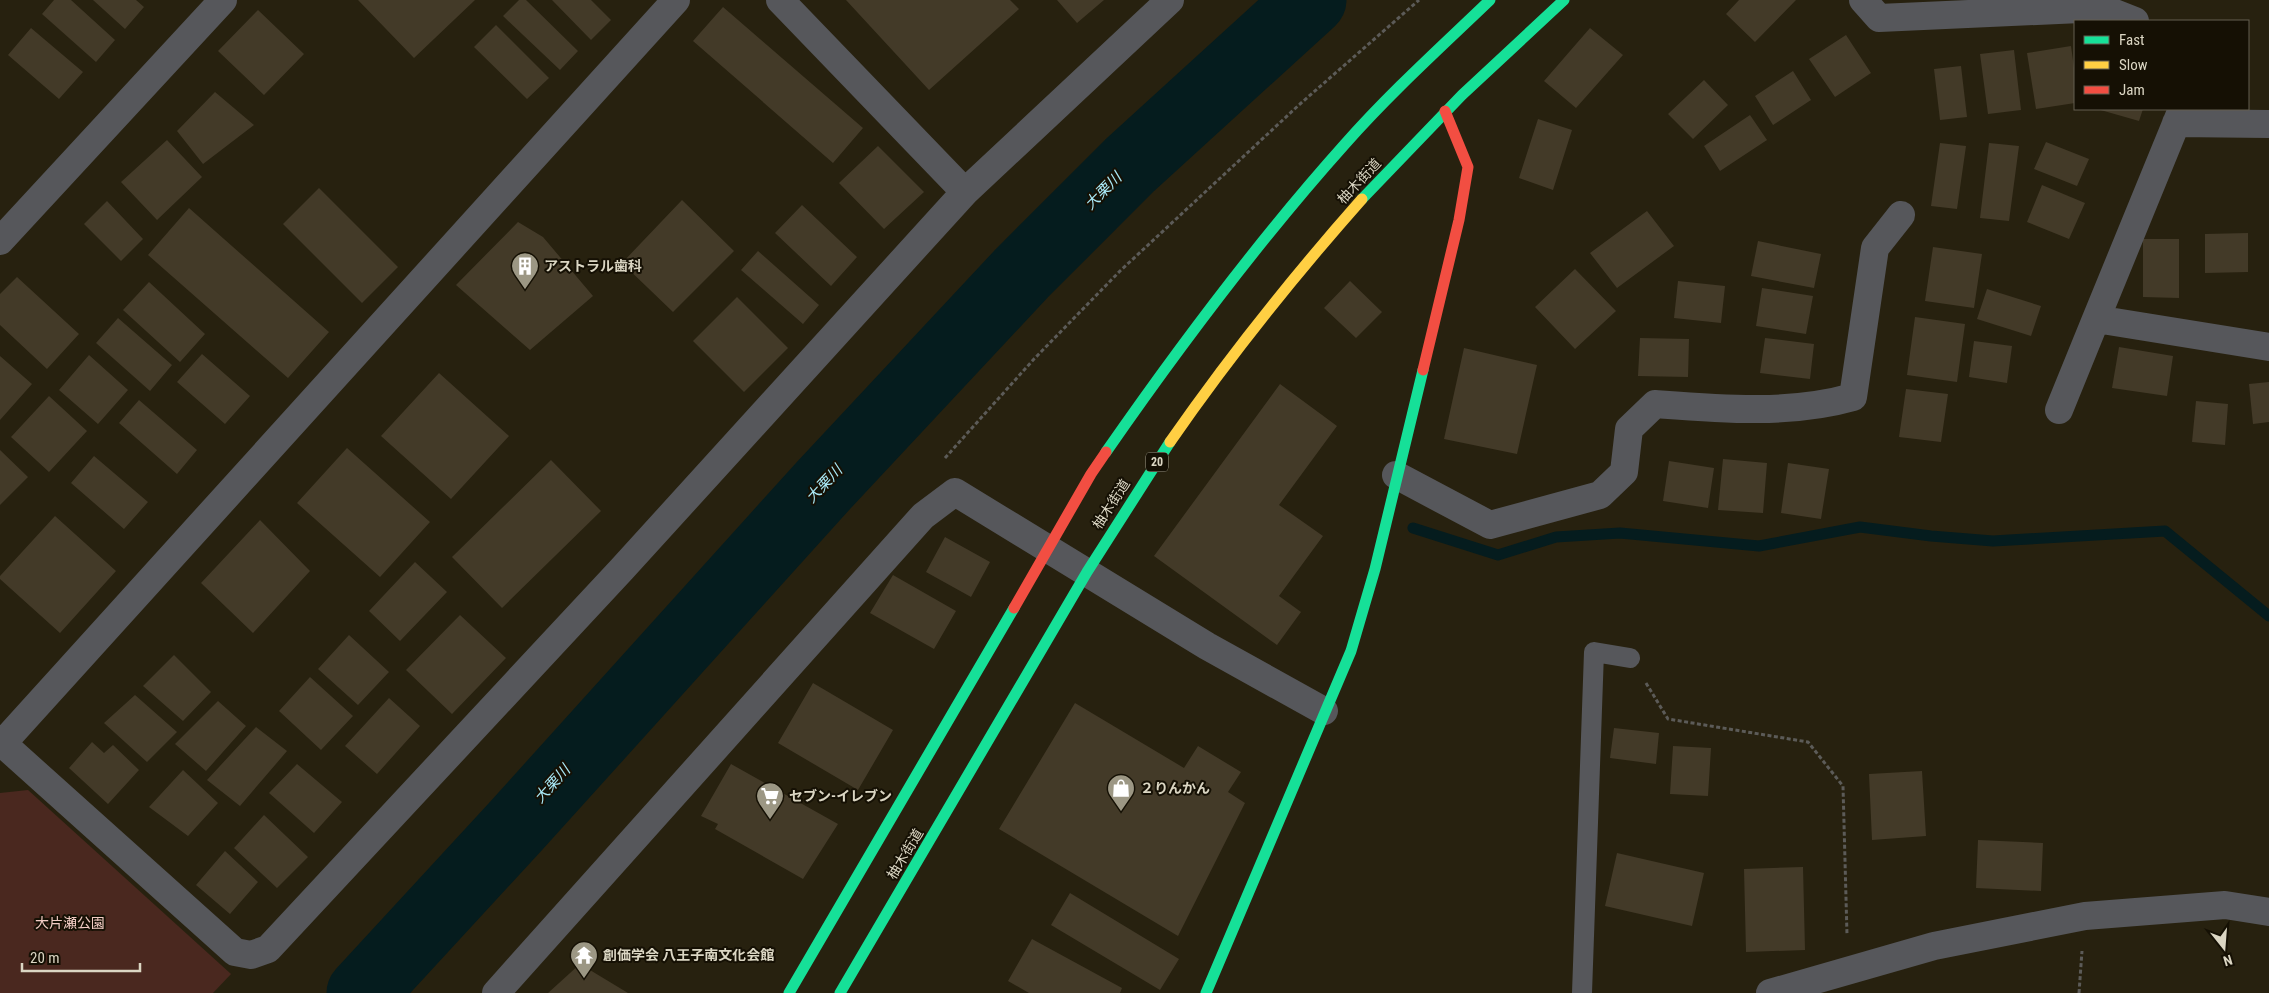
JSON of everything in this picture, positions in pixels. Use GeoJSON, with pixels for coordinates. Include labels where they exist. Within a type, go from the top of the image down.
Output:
{"type":"FeatureCollection","features":[{"type":"Feature","properties":{"kind":"main road"},"geometry":{"type":"LineString","coordinates":[[789,993],[1091,474],[1112,443],[1236,275],[1345,144],[1402,85],[1490,0]]}},
{"type":"Feature","properties":{"kind":"main road","name":"柚木街道"},"geometry":{"type":"LineString","coordinates":[[840,993],[1086,572],[1190,413],[1262,317],[1336,227],[1445,111],[1564,0]]}},
{"type":"Feature","properties":{"kind":"main road"},"geometry":{"type":"LineString","coordinates":[[1206,993],[1351,651],[1375,569],[1396,474],[1424,371],[1459,220],[1468,167],[1445,111]]}},
{"type":"Feature","properties":{"kind":"street"},"geometry":{"type":"LineString","coordinates":[[0,241],[223,0]]}},
{"type":"Feature","properties":{"kind":"street"},"geometry":{"type":"LineString","coordinates":[[676,0],[1,744],[235,952],[251,955],[268,949],[615,576],[965,192],[1170,0]]}},
{"type":"Feature","properties":{"kind":"street"},"geometry":{"type":"LineString","coordinates":[[780,0],[965,192]]}},
{"type":"Feature","properties":{"kind":"street"},"geometry":{"type":"LineString","coordinates":[[1863,0],[1879,18],[2102,8],[2133,20]]}},
{"type":"Feature","properties":{"kind":"street"},"geometry":{"type":"LineString","coordinates":[[2059,410],[2179,116],[2269,124]]}},
{"type":"Feature","properties":{"kind":"street"},"geometry":{"type":"LineString","coordinates":[[1396,474],[1490,525],[1600,495],[1624,472],[1629,429],[1655,404],[1728,410],[1825,405],[1853,397],[1875,248],[1901,215]]}},
{"type":"Feature","properties":{"kind":"street"},"geometry":{"type":"LineString","coordinates":[[2096,319],[2269,347]]}},
{"type":"Feature","properties":{"kind":"street"},"geometry":{"type":"LineString","coordinates":[[496,993],[923,516],[955,492],[1207,646],[1324,711]]}},
{"type":"Feature","properties":{"kind":"street"},"geometry":{"type":"LineString","coordinates":[[1770,993],[1934,946],[2085,916],[2225,904],[2269,912]]}},
{"type":"Feature","properties":{"kind":"lane"},"geometry":{"type":"LineString","coordinates":[[1582,993],[1594,652],[1630,658]]}},
{"type":"Feature","properties":{"kind":"path"},"geometry":{"type":"LineString","coordinates":[[943,460],[1034,359],[1120,271],[1300,104],[1419,0]]}},
{"type":"Feature","properties":{"kind":"path"},"geometry":{"type":"LineString","coordinates":[[1630,658],[1668,719],[1808,742],[1842,786],[1848,970]]}},
{"type":"Feature","properties":{"kind":"green space","name":"大片瀬公園"},"geometry":{"type":"Polygon","coordinates":[[[28,790],[231,974],[213,993],[0,993],[0,793],[28,790]]]}},
{"type":"Feature","properties":{"kind":"building"},"geometry":{"type":"Polygon","coordinates":[[[54,0],[71,0],[115,40],[96,62],[42,14],[54,0]]]}},
{"type":"Feature","properties":{"kind":"building"},"geometry":{"type":"Polygon","coordinates":[[[93,0],[136,0],[144,7],[125,29],[93,0]]]}},
{"type":"Feature","properties":{"kind":"building"},"geometry":{"type":"Polygon","coordinates":[[[358,0],[475,0],[414,58],[358,0]]]}},
{"type":"Feature","properties":{"kind":"building"},"geometry":{"type":"Polygon","coordinates":[[[519,0],[526,0],[578,51],[560,70],[503,16],[519,0]]]}},
{"type":"Feature","properties":{"kind":"building"},"geometry":{"type":"Polygon","coordinates":[[[552,0],[591,0],[611,20],[591,40],[552,0]]]}},
{"type":"Feature","properties":{"kind":"building"},"geometry":{"type":"Polygon","coordinates":[[[846,0],[1010,0],[1019,9],[929,90],[846,0]]]}},
{"type":"Feature","properties":{"kind":"building"},"geometry":{"type":"Polygon","coordinates":[[[1057,0],[1104,0],[1077,23],[1057,0]]]}},
{"type":"Feature","properties":{"kind":"building"},"geometry":{"type":"Polygon","coordinates":[[[1739,0],[1796,0],[1755,42],[1726,14],[1739,0]]]}},
{"type":"Feature","properties":{"kind":"building"},"geometry":{"type":"Polygon","coordinates":[[[723,7],[863,128],[833,163],[693,41],[723,7]]]}},
{"type":"Feature","properties":{"kind":"building"},"geometry":{"type":"Polygon","coordinates":[[[258,10],[304,54],[264,95],[218,51],[258,10]]]}},
{"type":"Feature","properties":{"kind":"building"},"geometry":{"type":"Polygon","coordinates":[[[496,25],[549,78],[527,99],[474,47],[496,25]]]}},
{"type":"Feature","properties":{"kind":"building"},"geometry":{"type":"Polygon","coordinates":[[[31,28],[83,72],[59,99],[8,55],[31,28]]]}},
{"type":"Feature","properties":{"kind":"building"},"geometry":{"type":"Polygon","coordinates":[[[1590,28],[1623,55],[1576,108],[1544,81],[1590,28]]]}},
{"type":"Feature","properties":{"kind":"building"},"geometry":{"type":"Polygon","coordinates":[[[1846,35],[1871,73],[1835,97],[1809,59],[1846,35]]]}},
{"type":"Feature","properties":{"kind":"building"},"geometry":{"type":"Polygon","coordinates":[[[2071,46],[2074,68],[2074,103],[2036,109],[2027,53],[2071,46]]]}},
{"type":"Feature","properties":{"kind":"building"},"geometry":{"type":"Polygon","coordinates":[[[2014,50],[2021,110],[1988,114],[1980,54],[2014,50]]]}},
{"type":"Feature","properties":{"kind":"building"},"geometry":{"type":"Polygon","coordinates":[[[1961,66],[1967,117],[1940,120],[1934,69],[1961,66]]]}},
{"type":"Feature","properties":{"kind":"building"},"geometry":{"type":"Polygon","coordinates":[[[1793,71],[1811,100],[1773,125],[1755,96],[1793,71]]]}},
{"type":"Feature","properties":{"kind":"building"},"geometry":{"type":"Polygon","coordinates":[[[1704,80],[1728,105],[1693,139],[1668,114],[1704,80]]]}},
{"type":"Feature","properties":{"kind":"building"},"geometry":{"type":"Polygon","coordinates":[[[215,92],[254,125],[203,164],[177,131],[215,92]]]}},
{"type":"Feature","properties":{"kind":"building"},"geometry":{"type":"Polygon","coordinates":[[[2100,110],[2143,110],[2139,121],[2100,110]]]}},
{"type":"Feature","properties":{"kind":"building"},"geometry":{"type":"Polygon","coordinates":[[[1750,115],[1767,140],[1720,171],[1704,146],[1750,115]]]}},
{"type":"Feature","properties":{"kind":"building"},"geometry":{"type":"Polygon","coordinates":[[[1538,119],[1572,130],[1553,190],[1519,178],[1538,119]]]}},
{"type":"Feature","properties":{"kind":"building"},"geometry":{"type":"Polygon","coordinates":[[[167,140],[202,177],[157,220],[121,182],[167,140]]]}},
{"type":"Feature","properties":{"kind":"building"},"geometry":{"type":"Polygon","coordinates":[[[2046,142],[2089,159],[2077,186],[2034,169],[2046,142]]]}},
{"type":"Feature","properties":{"kind":"building"},"geometry":{"type":"Polygon","coordinates":[[[1940,143],[1966,146],[1957,209],[1931,206],[1940,143]]]}},
{"type":"Feature","properties":{"kind":"building"},"geometry":{"type":"Polygon","coordinates":[[[1989,143],[2019,146],[2009,221],[1980,218],[1989,143]]]}},
{"type":"Feature","properties":{"kind":"building"},"geometry":{"type":"Polygon","coordinates":[[[878,146],[924,192],[884,229],[839,183],[878,146]]]}},
{"type":"Feature","properties":{"kind":"building"},"geometry":{"type":"Polygon","coordinates":[[[2042,185],[2085,203],[2069,239],[2027,222],[2042,185]]]}},
{"type":"Feature","properties":{"kind":"building"},"geometry":{"type":"Polygon","coordinates":[[[319,188],[398,267],[362,303],[283,224],[319,188]]]}},
{"type":"Feature","properties":{"kind":"building"},"geometry":{"type":"Polygon","coordinates":[[[682,200],[734,251],[673,312],[622,263],[682,200]]]}},
{"type":"Feature","properties":{"kind":"building"},"geometry":{"type":"Polygon","coordinates":[[[107,201],[143,239],[121,261],[84,224],[107,201]]]}},
{"type":"Feature","properties":{"kind":"building"},"geometry":{"type":"Polygon","coordinates":[[[802,205],[857,257],[831,286],[775,233],[802,205]]]}},
{"type":"Feature","properties":{"kind":"building"},"geometry":{"type":"Polygon","coordinates":[[[189,208],[329,332],[288,378],[148,255],[189,208]]]}},
{"type":"Feature","properties":{"kind":"building"},"geometry":{"type":"Polygon","coordinates":[[[1647,211],[1674,246],[1617,288],[1590,253],[1647,211]]]}},
{"type":"Feature","properties":{"kind":"building","name":"アストラル歯科"},"geometry":{"type":"Polygon","coordinates":[[[518,222],[543,237],[593,296],[530,350],[456,285],[518,222]]]}},
{"type":"Feature","properties":{"kind":"building"},"geometry":{"type":"Polygon","coordinates":[[[2248,233],[2248,272],[2205,273],[2205,234],[2248,233]]]}},
{"type":"Feature","properties":{"kind":"building"},"geometry":{"type":"Polygon","coordinates":[[[2143,239],[2179,239],[2179,298],[2143,297],[2143,239]]]}},
{"type":"Feature","properties":{"kind":"building"},"geometry":{"type":"Polygon","coordinates":[[[1758,241],[1821,254],[1814,288],[1751,276],[1758,241]]]}},
{"type":"Feature","properties":{"kind":"building"},"geometry":{"type":"Polygon","coordinates":[[[1933,247],[1982,254],[1974,308],[1925,301],[1933,247]]]}},
{"type":"Feature","properties":{"kind":"building"},"geometry":{"type":"Polygon","coordinates":[[[758,251],[819,305],[803,324],[741,270],[758,251]]]}},
{"type":"Feature","properties":{"kind":"building"},"geometry":{"type":"Polygon","coordinates":[[[1575,269],[1616,311],[1575,349],[1535,307],[1575,269]]]}},
{"type":"Feature","properties":{"kind":"building"},"geometry":{"type":"Polygon","coordinates":[[[17,277],[79,334],[47,369],[0,325],[0,294],[17,277]]]}},
{"type":"Feature","properties":{"kind":"building"},"geometry":{"type":"Polygon","coordinates":[[[1350,281],[1382,312],[1356,338],[1324,308],[1350,281]]]}},
{"type":"Feature","properties":{"kind":"building"},"geometry":{"type":"Polygon","coordinates":[[[1678,281],[1725,286],[1721,323],[1674,318],[1678,281]]]}},
{"type":"Feature","properties":{"kind":"building"},"geometry":{"type":"Polygon","coordinates":[[[149,282],[205,334],[180,362],[123,310],[149,282]]]}},
{"type":"Feature","properties":{"kind":"building"},"geometry":{"type":"Polygon","coordinates":[[[1762,288],[1813,296],[1806,334],[1756,326],[1762,288]]]}},
{"type":"Feature","properties":{"kind":"building"},"geometry":{"type":"Polygon","coordinates":[[[1987,289],[2041,306],[2031,336],[1977,319],[1987,289]]]}},
{"type":"Feature","properties":{"kind":"building"},"geometry":{"type":"Polygon","coordinates":[[[737,297],[788,348],[744,392],[693,341],[737,297]]]}},
{"type":"Feature","properties":{"kind":"building"},"geometry":{"type":"Polygon","coordinates":[[[1915,317],[1965,324],[1957,382],[1907,375],[1915,317]]]}},
{"type":"Feature","properties":{"kind":"building"},"geometry":{"type":"Polygon","coordinates":[[[118,318],[172,365],[150,391],[96,343],[118,318]]]}},
{"type":"Feature","properties":{"kind":"building"},"geometry":{"type":"Polygon","coordinates":[[[1640,338],[1689,339],[1688,377],[1638,376],[1640,338]]]}},
{"type":"Feature","properties":{"kind":"building"},"geometry":{"type":"Polygon","coordinates":[[[1765,338],[1814,344],[1810,379],[1760,373],[1765,338]]]}},
{"type":"Feature","properties":{"kind":"building"},"geometry":{"type":"Polygon","coordinates":[[[1974,341],[2012,346],[2007,383],[1969,377],[1974,341]]]}},
{"type":"Feature","properties":{"kind":"building"},"geometry":{"type":"Polygon","coordinates":[[[2119,347],[2173,356],[2167,396],[2112,388],[2119,347]]]}},
{"type":"Feature","properties":{"kind":"building"},"geometry":{"type":"Polygon","coordinates":[[[1464,348],[1537,365],[1517,454],[1444,439],[1464,348]]]}},
{"type":"Feature","properties":{"kind":"building"},"geometry":{"type":"Polygon","coordinates":[[[202,354],[250,396],[225,424],[177,382],[202,354]]]}},
{"type":"Feature","properties":{"kind":"building"},"geometry":{"type":"Polygon","coordinates":[[[89,355],[128,390],[98,424],[59,390],[89,355]]]}},
{"type":"Feature","properties":{"kind":"building"},"geometry":{"type":"Polygon","coordinates":[[[0,356],[32,384],[0,420],[0,356]]]}},
{"type":"Feature","properties":{"kind":"building"},"geometry":{"type":"Polygon","coordinates":[[[439,373],[509,436],[451,499],[381,436],[439,373]]]}},
{"type":"Feature","properties":{"kind":"building"},"geometry":{"type":"Polygon","coordinates":[[[2269,382],[2269,422],[2253,424],[2249,384],[2269,382]]]}},
{"type":"Feature","properties":{"kind":"building"},"geometry":{"type":"Polygon","coordinates":[[[1280,384],[1337,426],[1279,505],[1323,536],[1279,596],[1301,612],[1277,645],[1154,556],[1280,384]]]}},
{"type":"Feature","properties":{"kind":"building"},"geometry":{"type":"Polygon","coordinates":[[[1906,389],[1948,394],[1941,442],[1899,437],[1906,389]]]}},
{"type":"Feature","properties":{"kind":"building"},"geometry":{"type":"Polygon","coordinates":[[[49,396],[87,431],[49,472],[11,437],[49,396]]]}},
{"type":"Feature","properties":{"kind":"building"},"geometry":{"type":"Polygon","coordinates":[[[139,400],[197,450],[177,474],[119,423],[139,400]]]}},
{"type":"Feature","properties":{"kind":"building"},"geometry":{"type":"Polygon","coordinates":[[[2196,401],[2228,404],[2225,445],[2192,442],[2196,401]]]}},
{"type":"Feature","properties":{"kind":"building"},"geometry":{"type":"Polygon","coordinates":[[[347,448],[430,522],[380,577],[297,503],[347,448]]]}},
{"type":"Feature","properties":{"kind":"building"},"geometry":{"type":"Polygon","coordinates":[[[0,450],[28,477],[0,505],[0,450]]]}},
{"type":"Feature","properties":{"kind":"building"},"geometry":{"type":"Polygon","coordinates":[[[94,456],[148,502],[124,529],[71,483],[94,456]]]}},
{"type":"Feature","properties":{"kind":"building"},"geometry":{"type":"Polygon","coordinates":[[[1723,459],[1767,463],[1763,513],[1718,510],[1723,459]]]}},
{"type":"Feature","properties":{"kind":"building"},"geometry":{"type":"Polygon","coordinates":[[[551,460],[601,511],[502,608],[452,557],[551,460]]]}},
{"type":"Feature","properties":{"kind":"building"},"geometry":{"type":"Polygon","coordinates":[[[1669,461],[1714,468],[1708,508],[1663,501],[1669,461]]]}},
{"type":"Feature","properties":{"kind":"building"},"geometry":{"type":"Polygon","coordinates":[[[1788,463],[1829,469],[1821,519],[1781,513],[1788,463]]]}},
{"type":"Feature","properties":{"kind":"building"},"geometry":{"type":"Polygon","coordinates":[[[55,516],[116,571],[60,633],[0,579],[0,576],[55,516]]]}},
{"type":"Feature","properties":{"kind":"building"},"geometry":{"type":"Polygon","coordinates":[[[260,520],[310,571],[253,633],[201,583],[260,520]]]}},
{"type":"Feature","properties":{"kind":"building"},"geometry":{"type":"Polygon","coordinates":[[[945,537],[990,562],[971,597],[926,572],[945,537]]]}},
{"type":"Feature","properties":{"kind":"building"},"geometry":{"type":"Polygon","coordinates":[[[415,562],[447,592],[400,641],[369,611],[415,562]]]}},
{"type":"Feature","properties":{"kind":"building"},"geometry":{"type":"Polygon","coordinates":[[[893,575],[956,611],[934,649],[870,613],[893,575]]]}},
{"type":"Feature","properties":{"kind":"building"},"geometry":{"type":"Polygon","coordinates":[[[460,615],[506,658],[452,714],[406,670],[460,615]]]}},
{"type":"Feature","properties":{"kind":"building"},"geometry":{"type":"Polygon","coordinates":[[[349,635],[389,672],[358,705],[318,669],[349,635]]]}},
{"type":"Feature","properties":{"kind":"building"},"geometry":{"type":"Polygon","coordinates":[[[174,655],[211,692],[183,721],[143,686],[174,655]]]}},
{"type":"Feature","properties":{"kind":"building"},"geometry":{"type":"Polygon","coordinates":[[[310,677],[353,716],[321,750],[279,711],[310,677]]]}},
{"type":"Feature","properties":{"kind":"building"},"geometry":{"type":"Polygon","coordinates":[[[813,683],[893,730],[858,790],[778,743],[813,683]]]}},
{"type":"Feature","properties":{"kind":"building"},"geometry":{"type":"Polygon","coordinates":[[[135,695],[177,732],[147,762],[104,723],[135,695]]]}},
{"type":"Feature","properties":{"kind":"building"},"geometry":{"type":"Polygon","coordinates":[[[389,698],[420,726],[377,774],[345,746],[389,698]]]}},
{"type":"Feature","properties":{"kind":"building"},"geometry":{"type":"Polygon","coordinates":[[[218,701],[246,726],[206,771],[175,744],[218,701]]]}},
{"type":"Feature","properties":{"kind":"building"},"geometry":{"type":"Polygon","coordinates":[[[1075,703],[1184,768],[1198,746],[1241,772],[1228,792],[1245,803],[1178,936],[999,829],[1075,703]]]}},
{"type":"Feature","properties":{"kind":"building"},"geometry":{"type":"Polygon","coordinates":[[[256,727],[287,751],[240,806],[207,780],[256,727]]]}},
{"type":"Feature","properties":{"kind":"building"},"geometry":{"type":"Polygon","coordinates":[[[1614,728],[1659,733],[1656,764],[1610,758],[1614,728]]]}},
{"type":"Feature","properties":{"kind":"building"},"geometry":{"type":"Polygon","coordinates":[[[92,742],[104,753],[113,745],[139,770],[108,804],[69,768],[92,742]]]}},
{"type":"Feature","properties":{"kind":"building"},"geometry":{"type":"Polygon","coordinates":[[[1673,746],[1711,748],[1708,796],[1670,794],[1673,746]]]}},
{"type":"Feature","properties":{"kind":"building"},"geometry":{"type":"Polygon","coordinates":[[[297,764],[342,802],[314,833],[269,793],[297,764]]]}},
{"type":"Feature","properties":{"kind":"building","name":"セブン-イレブン"},"geometry":{"type":"Polygon","coordinates":[[[731,764],[838,824],[803,879],[715,829],[718,824],[701,816],[731,764]]]}},
{"type":"Feature","properties":{"kind":"building"},"geometry":{"type":"Polygon","coordinates":[[[183,770],[218,803],[188,836],[149,807],[183,770]]]}},
{"type":"Feature","properties":{"kind":"building"},"geometry":{"type":"Polygon","coordinates":[[[1922,771],[1926,836],[1872,840],[1869,774],[1922,771]]]}},
{"type":"Feature","properties":{"kind":"building"},"geometry":{"type":"Polygon","coordinates":[[[264,815],[308,857],[277,888],[234,848],[264,815]]]}},
{"type":"Feature","properties":{"kind":"building"},"geometry":{"type":"Polygon","coordinates":[[[1978,840],[2043,843],[2041,891],[1976,888],[1978,840]]]}},
{"type":"Feature","properties":{"kind":"building"},"geometry":{"type":"Polygon","coordinates":[[[225,851],[258,882],[230,914],[196,885],[225,851]]]}},
{"type":"Feature","properties":{"kind":"building"},"geometry":{"type":"Polygon","coordinates":[[[1617,853],[1704,873],[1692,926],[1605,906],[1617,853]]]}},
{"type":"Feature","properties":{"kind":"building"},"geometry":{"type":"Polygon","coordinates":[[[1803,867],[1805,950],[1746,952],[1744,869],[1803,867]]]}},
{"type":"Feature","properties":{"kind":"building"},"geometry":{"type":"Polygon","coordinates":[[[1070,893],[1179,959],[1160,990],[1051,925],[1070,893]]]}},
{"type":"Feature","properties":{"kind":"building"},"geometry":{"type":"Polygon","coordinates":[[[1032,939],[1122,988],[1120,993],[1029,993],[1008,981],[1032,939]]]}},
{"type":"Feature","properties":{"kind":"building","name":"創価学会 八王子南文化会館"},"geometry":{"type":"Polygon","coordinates":[[[580,964],[628,993],[548,993],[580,964]]]}},
{"type":"Feature","properties":{"kind":"waterway","name":"大栗川"},"geometry":{"type":"LineString","coordinates":[[362,993],[516,826],[823,486],[1022,273],[1130,165],[1311,0]]}},
{"type":"Feature","properties":{"kind":"waterway"},"geometry":{"type":"LineString","coordinates":[[1413,528],[1498,555],[1556,537],[1620,533],[1759,546],[1860,527],[1931,536],[1993,541],[2165,531],[2269,616]]}},
{"type":"Feature","properties":{"kind":"traffic: fast"},"geometry":{"type":"LineString","coordinates":[[1106,452],[1221,294],[1313,180],[1416,70],[1490,0]]}},
{"type":"Feature","properties":{"kind":"traffic: fast"},"geometry":{"type":"LineString","coordinates":[[1362,199],[1462,95],[1564,0]]}},
{"type":"Feature","properties":{"kind":"traffic: fast"},"geometry":{"type":"LineString","coordinates":[[1206,993],[1351,651],[1375,569],[1423,370]]}},
{"type":"Feature","properties":{"kind":"traffic: fast"},"geometry":{"type":"LineString","coordinates":[[840,993],[1087,572],[1170,442]]}},
{"type":"Feature","properties":{"kind":"traffic: fast"},"geometry":{"type":"LineString","coordinates":[[789,993],[1014,608]]}},
{"type":"Feature","properties":{"kind":"traffic: slow"},"geometry":{"type":"LineString","coordinates":[[1170,442],[1262,318],[1362,199]]}},
{"type":"Feature","properties":{"kind":"traffic: jam"},"geometry":{"type":"LineString","coordinates":[[1423,370],[1459,220],[1468,167],[1445,111]]}},
{"type":"Feature","properties":{"kind":"traffic: jam"},"geometry":{"type":"LineString","coordinates":[[1014,608],[1091,474],[1106,452]]}},
{"type":"Feature","properties":{"kind":"place","name":"アストラル歯科"},"geometry":{"type":"Point","coordinates":[525,290]}},
{"type":"Feature","properties":{"kind":"place","name":"２りんかん"},"geometry":{"type":"Point","coordinates":[1121,812]}},
{"type":"Feature","properties":{"kind":"place","name":"セブン-イレブン"},"geometry":{"type":"Point","coordinates":[770,820]}},
{"type":"Feature","properties":{"kind":"place","name":"創価学会 八王子南文化会館"},"geometry":{"type":"Point","coordinates":[584,979]}}]}
